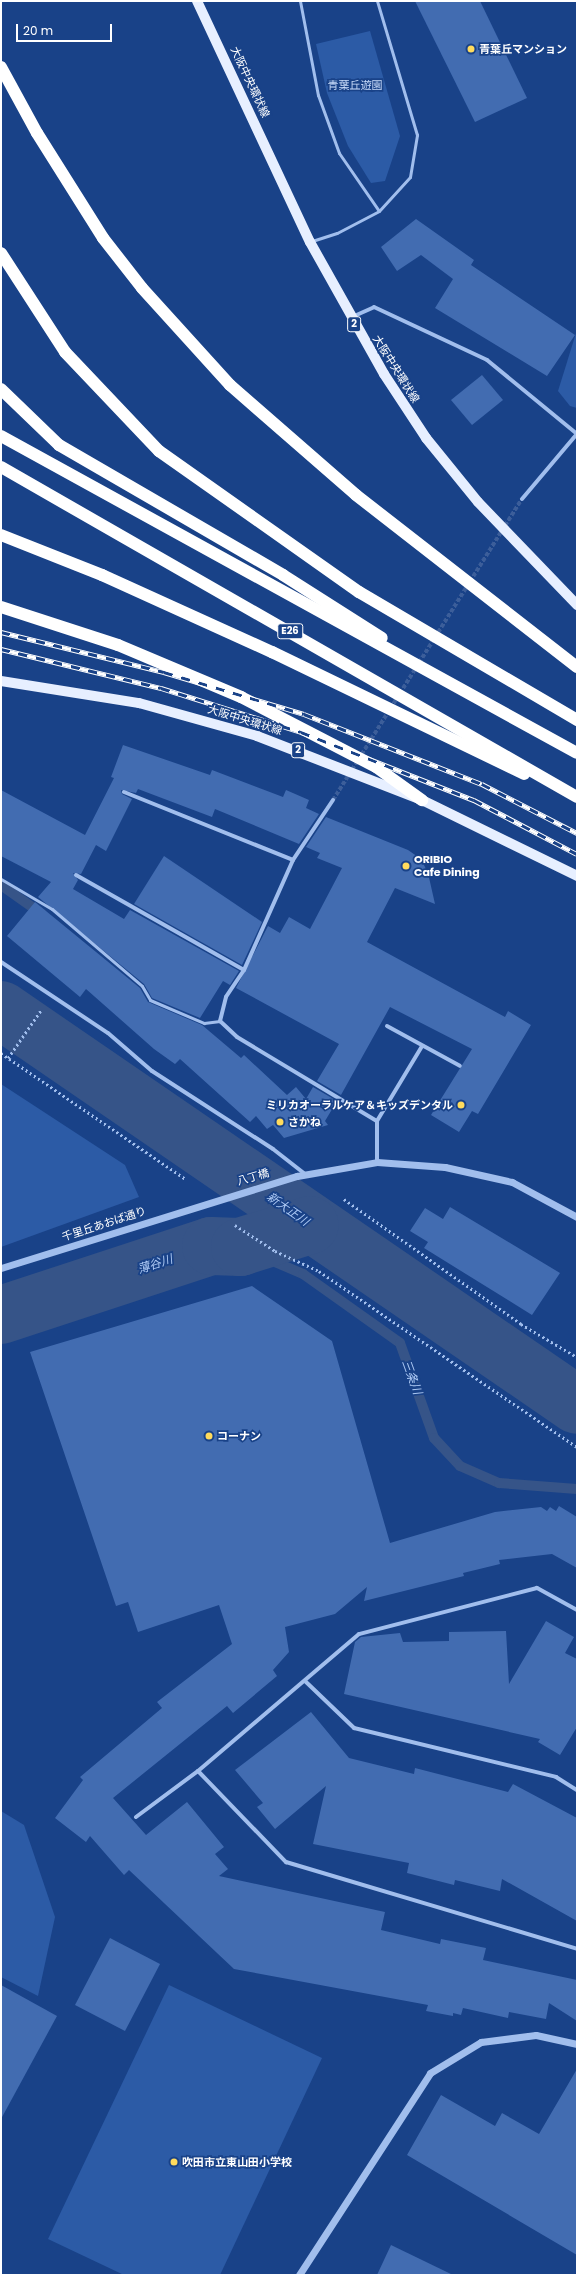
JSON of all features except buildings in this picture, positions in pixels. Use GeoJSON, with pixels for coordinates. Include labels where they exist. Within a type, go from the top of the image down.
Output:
{"type":"FeatureCollection","features":[{"type":"Feature","properties":{"kind":"highway"},"geometry":{"type":"LineString","coordinates":[[1,67],[37,133],[103,238],[199,353],[283,434],[350,490],[577,667]]}},
{"type":"Feature","properties":{"kind":"highway"},"geometry":{"type":"LineString","coordinates":[[1,253],[65,352],[159,451],[359,592],[577,720]]}},
{"type":"Feature","properties":{"kind":"highway"},"geometry":{"type":"LineString","coordinates":[[1,389],[59,445],[283,575],[481,700]]}},
{"type":"Feature","properties":{"kind":"highway"},"geometry":{"type":"LineString","coordinates":[[1,436],[577,753]]}},
{"type":"Feature","properties":{"kind":"highway","name":"E26"},"geometry":{"type":"LineString","coordinates":[[1,467],[577,797]]}},
{"type":"Feature","properties":{"kind":"highway"},"geometry":{"type":"LineString","coordinates":[[1,535],[29,545],[272,652],[577,800]]}},
{"type":"Feature","properties":{"kind":"highway"},"geometry":{"type":"LineString","coordinates":[[1,538],[29,545]]}},
{"type":"Feature","properties":{"kind":"highway"},"geometry":{"type":"LineString","coordinates":[[1,607],[118,645],[241,697],[376,767],[422,800]]}},
{"type":"Feature","properties":{"kind":"main road","name":"大阪中央環状線"},"geometry":{"type":"LineString","coordinates":[[197,1],[310,242],[350,318],[426,438],[478,502],[577,605]]}},
{"type":"Feature","properties":{"kind":"main road","name":"大阪中央環状線"},"geometry":{"type":"LineString","coordinates":[[1,681],[139,703],[201,719],[313,755],[422,800],[577,876]]}},
{"type":"Feature","properties":{"kind":"street"},"geometry":{"type":"LineString","coordinates":[[350,318],[374,307],[487,360],[577,434],[522,499]]}},
{"type":"Feature","properties":{"kind":"street"},"geometry":{"type":"LineString","coordinates":[[124,792],[293,860]]}},
{"type":"Feature","properties":{"kind":"street"},"geometry":{"type":"LineString","coordinates":[[333,800],[293,860],[244,970],[226,997],[220,1021],[237,1037],[377,1121]]}},
{"type":"Feature","properties":{"kind":"street"},"geometry":{"type":"LineString","coordinates":[[76,875],[244,970]]}},
{"type":"Feature","properties":{"kind":"street"},"geometry":{"type":"LineString","coordinates":[[1,962],[50,996],[108,1033],[152,1071],[273,1149],[306,1175],[377,1162],[445,1167],[512,1182],[577,1217]]}},
{"type":"Feature","properties":{"kind":"street"},"geometry":{"type":"LineString","coordinates":[[387,1026],[460,1066]]}},
{"type":"Feature","properties":{"kind":"street"},"geometry":{"type":"LineString","coordinates":[[377,1162],[377,1121],[422,1046]]}},
{"type":"Feature","properties":{"kind":"street","name":"八丁橋"},"geometry":{"type":"LineString","coordinates":[[214,1200],[306,1175]]}},
{"type":"Feature","properties":{"kind":"street","name":"千里丘あおば通り"},"geometry":{"type":"LineString","coordinates":[[1,1268],[214,1200]]}},
{"type":"Feature","properties":{"kind":"street"},"geometry":{"type":"LineString","coordinates":[[136,1817],[198,1771],[359,1634],[536,1588],[577,1610]]}},
{"type":"Feature","properties":{"kind":"street"},"geometry":{"type":"LineString","coordinates":[[305,1681],[354,1728],[556,1776],[577,1790]]}},
{"type":"Feature","properties":{"kind":"street"},"geometry":{"type":"LineString","coordinates":[[198,1771],[286,1862],[577,1949]]}},
{"type":"Feature","properties":{"kind":"street"},"geometry":{"type":"LineString","coordinates":[[299,2275],[430,2073],[481,2042],[536,2034],[577,2044]]}},
{"type":"Feature","properties":{"kind":"lane"},"geometry":{"type":"LineString","coordinates":[[300,1],[318,95],[339,153],[379,211]]}},
{"type":"Feature","properties":{"kind":"lane"},"geometry":{"type":"LineString","coordinates":[[310,242],[337,233],[379,211],[410,177],[417,135],[377,1]]}},
{"type":"Feature","properties":{"kind":"lane"},"geometry":{"type":"LineString","coordinates":[[1,879],[52,909],[142,986],[150,1000],[204,1023],[220,1021]]}},
{"type":"Feature","properties":{"kind":"path"},"geometry":{"type":"LineString","coordinates":[[8,1058],[50,996]]}},
{"type":"Feature","properties":{"kind":"path"},"geometry":{"type":"LineString","coordinates":[[1,1053],[186,1179]]}},
{"type":"Feature","properties":{"kind":"path"},"geometry":{"type":"LineString","coordinates":[[344,1199],[522,1324],[577,1357]]}},
{"type":"Feature","properties":{"kind":"path"},"geometry":{"type":"LineString","coordinates":[[234,1225],[275,1251],[319,1271],[577,1447]]}},
{"type":"Feature","properties":{"kind":"green space","name":"青葉丘遊園"},"geometry":{"type":"Polygon","coordinates":[[[370,31],[400,136],[385,181],[371,183],[348,146],[327,93],[316,44],[370,31]]]}},
{"type":"Feature","properties":{"kind":"green space"},"geometry":{"type":"Polygon","coordinates":[[[577,330],[577,408],[570,406],[558,391],[577,330]]]}},
{"type":"Feature","properties":{"kind":"green space"},"geometry":{"type":"Polygon","coordinates":[[[1,1084],[125,1165],[139,1197],[1,1247],[1,1084]]]}},
{"type":"Feature","properties":{"kind":"green space"},"geometry":{"type":"Polygon","coordinates":[[[1,1811],[24,1825],[55,1917],[38,1996],[1,1977],[1,1811]]]}},
{"type":"Feature","properties":{"kind":"green space"},"geometry":{"type":"Polygon","coordinates":[[[169,1985],[322,2058],[220,2275],[124,2275],[48,2239],[169,1985]]]}},
{"type":"Feature","properties":{"kind":"waterway"},"geometry":{"type":"LineString","coordinates":[[1,885],[42,914]]}},
{"type":"Feature","properties":{"kind":"waterway","name":"新大正川"},"geometry":{"type":"LineString","coordinates":[[1,1010],[577,1405]]}},
{"type":"Feature","properties":{"kind":"waterway","name":"薄谷川"},"geometry":{"type":"LineString","coordinates":[[1,1315],[211,1246],[240,1247],[310,1225]]}},
{"type":"Feature","properties":{"kind":"waterway","name":"三条川"},"geometry":{"type":"LineString","coordinates":[[240,1247],[303,1274],[400,1343],[434,1438],[460,1466],[499,1483],[577,1489]]}},
{"type":"Feature","properties":{"kind":"tunnel"},"geometry":{"type":"LineString","coordinates":[[333,800],[522,499]]}},
{"type":"Feature","properties":{"kind":"railway"},"geometry":{"type":"LineString","coordinates":[[1,632],[164,672],[304,714],[482,784],[577,833]]}},
{"type":"Feature","properties":{"kind":"railway"},"geometry":{"type":"LineString","coordinates":[[1,649],[161,688],[301,732],[474,800],[577,854]]}},
{"type":"Feature","properties":{"kind":"place","name":"青葉丘マンション"},"geometry":{"type":"Point","coordinates":[471,49]}},
{"type":"Feature","properties":{"kind":"place","name":"ORIBIO Cafe Dining"},"geometry":{"type":"Point","coordinates":[406,866]}},
{"type":"Feature","properties":{"kind":"place","name":"ミリカオーラルケア＆キッズデンタル"},"geometry":{"type":"Point","coordinates":[461,1105]}},
{"type":"Feature","properties":{"kind":"place","name":"さかね"},"geometry":{"type":"Point","coordinates":[280,1122]}},
{"type":"Feature","properties":{"kind":"place","name":"コーナン"},"geometry":{"type":"Point","coordinates":[209,1436]}},
{"type":"Feature","properties":{"kind":"place","name":"吹田市立東山田小学校"},"geometry":{"type":"Point","coordinates":[174,2162]}}]}
